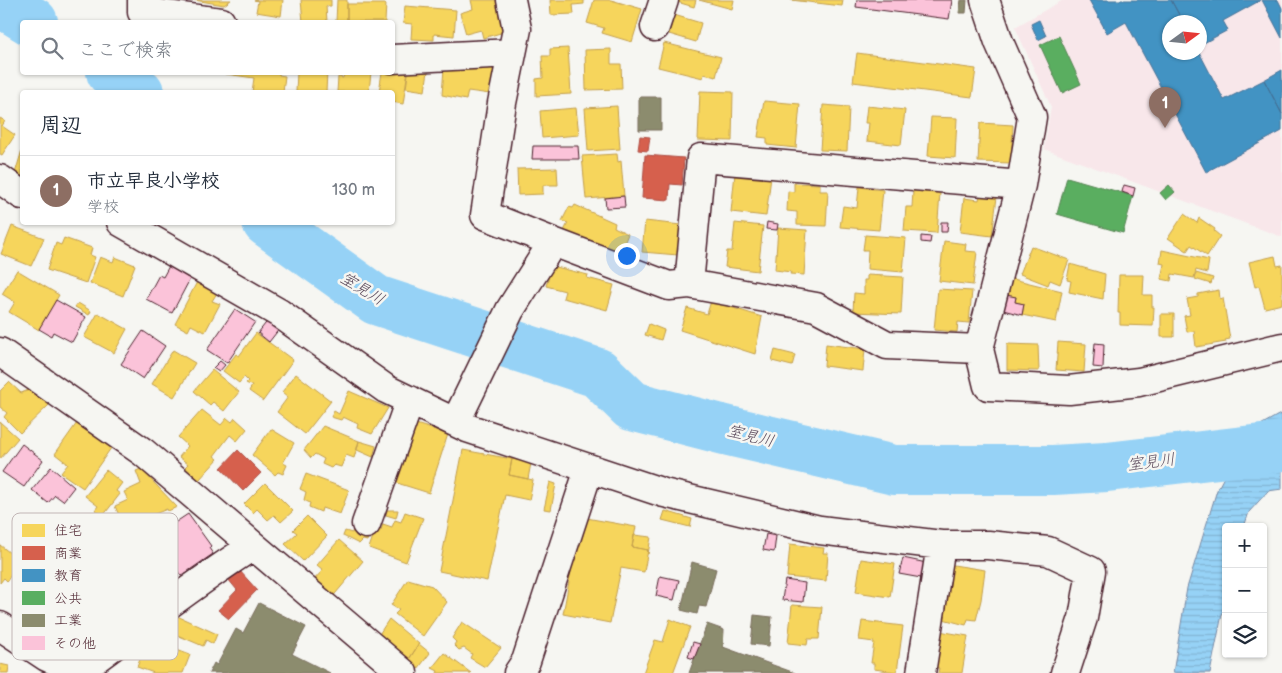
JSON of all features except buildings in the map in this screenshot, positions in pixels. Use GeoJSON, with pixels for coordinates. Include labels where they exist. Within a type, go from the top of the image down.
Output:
{"type":"FeatureCollection","features":[{"type":"Feature","properties":{"kind":"street"},"geometry":{"type":"LineString","coordinates":[[142,0],[142,12],[205,20]]}},
{"type":"Feature","properties":{"kind":"street"},"geometry":{"type":"LineString","coordinates":[[510,0],[517,29],[502,103],[485,215],[668,286],[690,284],[816,307],[888,345],[979,349]]}},
{"type":"Feature","properties":{"kind":"street"},"geometry":{"type":"LineString","coordinates":[[655,27],[664,0]]}},
{"type":"Feature","properties":{"kind":"street"},"geometry":{"type":"LineString","coordinates":[[985,0],[998,42],[1032,117],[1021,185],[979,349],[988,386],[1069,390],[1139,382],[1282,347]]}},
{"type":"Feature","properties":{"kind":"street"},"geometry":{"type":"LineString","coordinates":[[395,59],[512,53]]}},
{"type":"Feature","properties":{"kind":"street"},"geometry":{"type":"LineString","coordinates":[[690,284],[701,158],[1021,185]]}},
{"type":"Feature","properties":{"kind":"street"},"geometry":{"type":"LineString","coordinates":[[0,179],[20,194]]}},
{"type":"Feature","properties":{"kind":"street"},"geometry":{"type":"LineString","coordinates":[[126,225],[279,313],[386,389],[467,428],[664,493],[820,530],[941,545],[988,545],[1048,551],[1091,571],[1083,618],[1065,673]]}},
{"type":"Feature","properties":{"kind":"street"},"geometry":{"type":"LineString","coordinates":[[461,411],[510,310],[553,242]]}},
{"type":"Feature","properties":{"kind":"street"},"geometry":{"type":"LineString","coordinates":[[0,352],[143,452],[403,673]]}},
{"type":"Feature","properties":{"kind":"street"},"geometry":{"type":"LineString","coordinates":[[366,524],[410,400]]}},
{"type":"Feature","properties":{"kind":"street"},"geometry":{"type":"LineString","coordinates":[[518,673],[526,661],[589,469]]}},
{"type":"Feature","properties":{"kind":"street"},"geometry":{"type":"LineString","coordinates":[[921,673],[941,545]]}},
{"type":"Feature","properties":{"kind":"street"},"geometry":{"type":"LineString","coordinates":[[178,598],[209,574],[253,546]]}},
{"type":"Feature","properties":{"kind":"street"},"geometry":{"type":"LineString","coordinates":[[0,626],[12,634]]}},
{"type":"Feature","properties":{"kind":"street"},"geometry":{"type":"LineString","coordinates":[[54,660],[79,670],[93,660]]}},
{"type":"Feature","properties":{"kind":"shaded area"},"geometry":{"type":"Polygon","coordinates":[[[1063,0],[1282,0],[1282,237],[1044,149],[1051,107],[1015,27],[1063,0]]]}},
{"type":"Feature","properties":{"kind":"water"},"geometry":{"type":"Polygon","coordinates":[[[1282,413],[1282,489],[1268,491],[1249,512],[1245,523],[1222,523],[1222,614],[1210,673],[1173,673],[1187,588],[1217,490],[1248,432],[1282,413]]]}},
{"type":"Feature","properties":{"kind":"waterway","name":"室見川"},"geometry":{"type":"LineString","coordinates":[[0,2],[30,20]]}},
{"type":"Feature","properties":{"kind":"waterway","name":"室見川"},"geometry":{"type":"LineString","coordinates":[[115,75],[136,90]]}},
{"type":"Feature","properties":{"kind":"waterway","name":"室見川"},"geometry":{"type":"LineString","coordinates":[[271,225],[376,300],[598,373],[632,406],[894,470],[1053,470],[1107,467],[1282,446]]}},
{"type":"Feature","properties":{"kind":"place","name":"市立早良小学校"},"geometry":{"type":"Point","coordinates":[1165,128]}}]}
